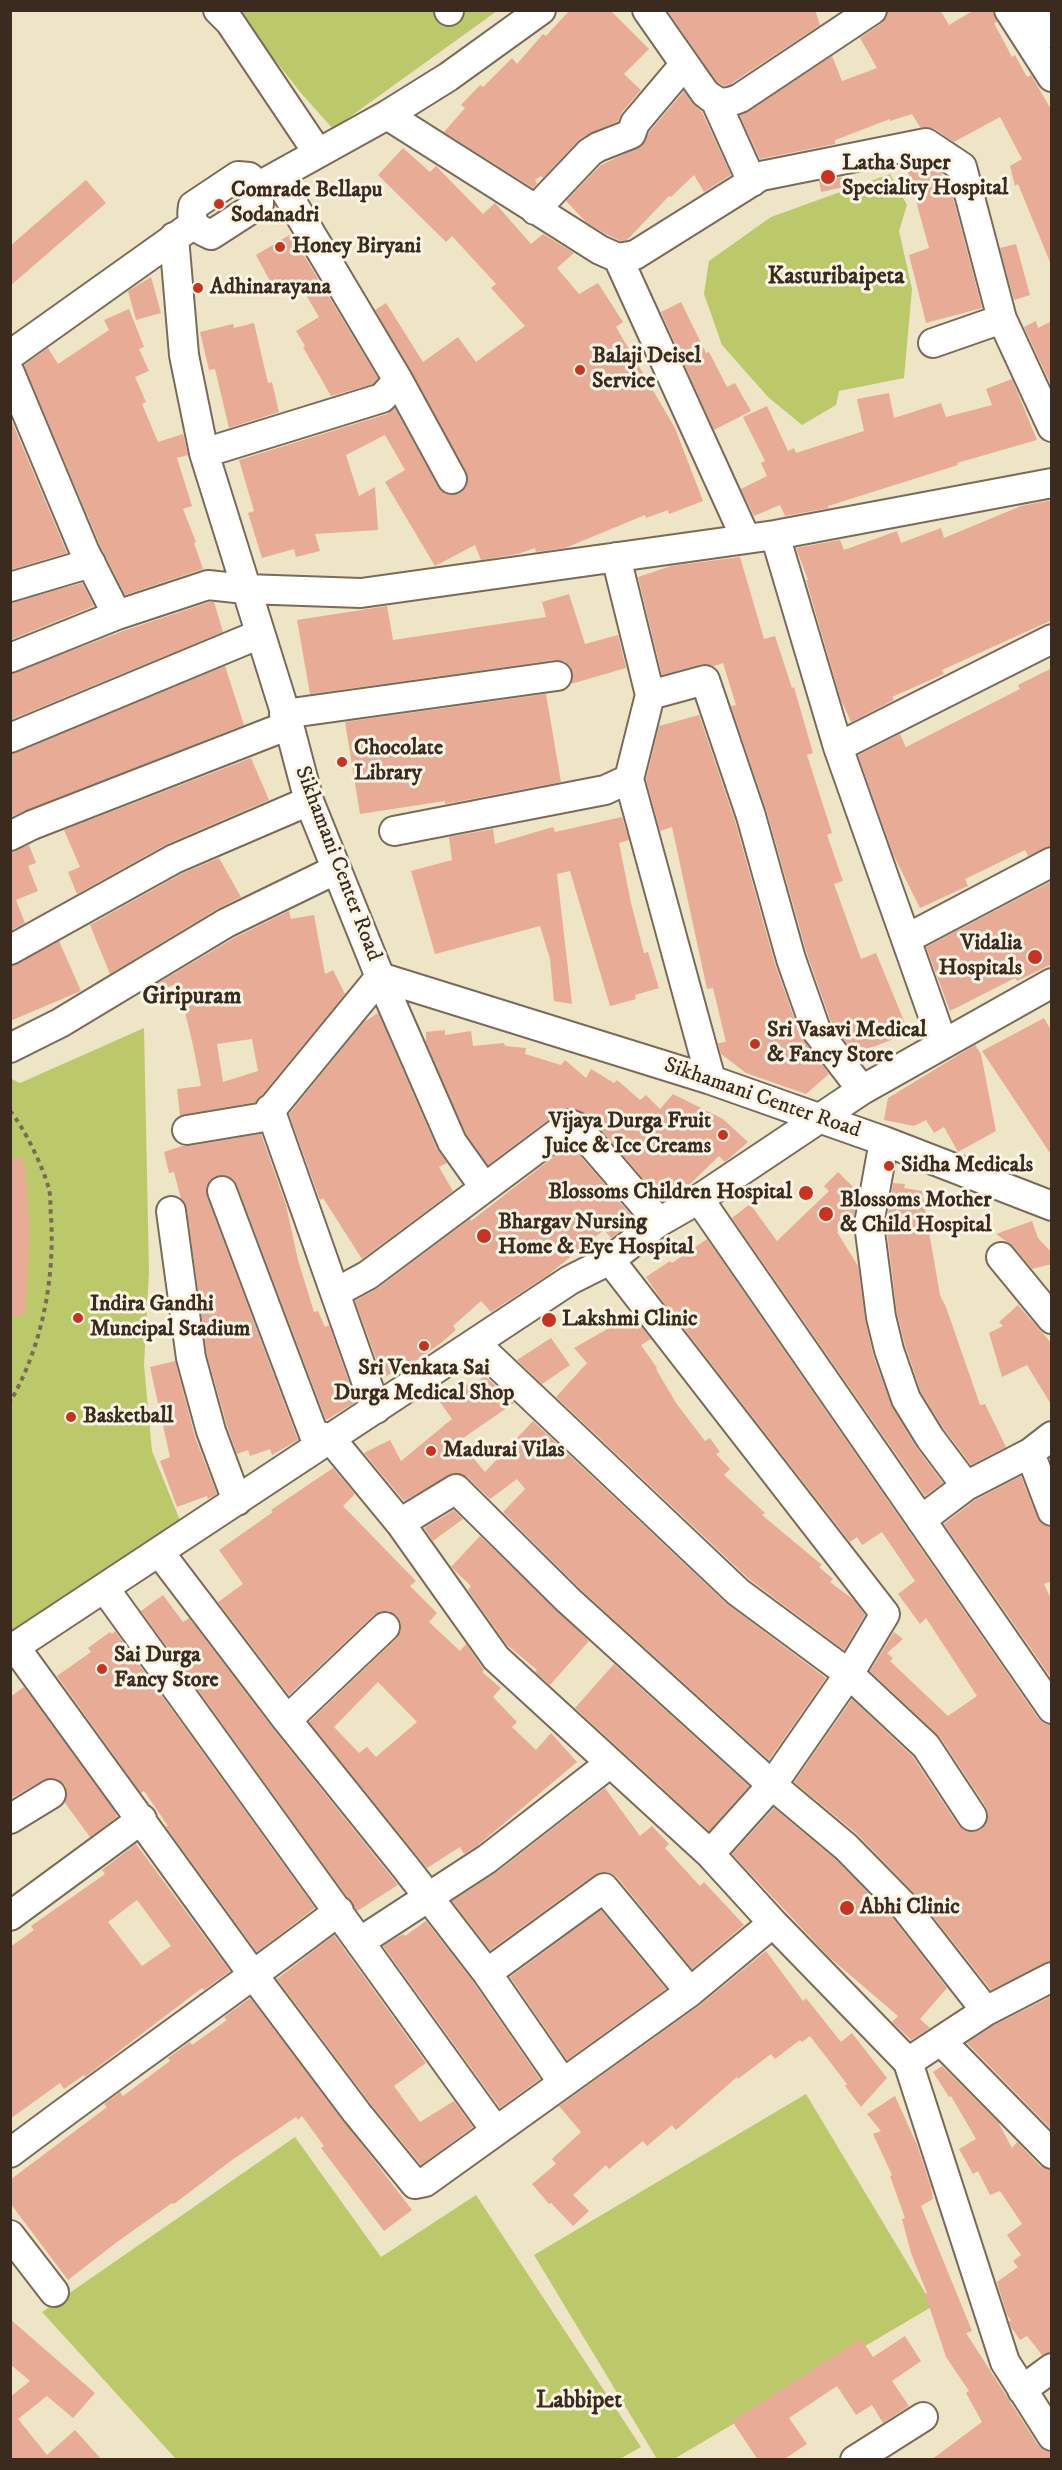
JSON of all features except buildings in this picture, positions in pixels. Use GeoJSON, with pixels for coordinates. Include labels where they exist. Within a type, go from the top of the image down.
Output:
{"type":"FeatureCollection","features":[{"type":"Feature","properties":{"kind":"street"},"geometry":{"type":"LineString","coordinates":[[268,182],[387,115],[448,77],[541,10]]}},
{"type":"Feature","properties":{"kind":"street"},"geometry":{"type":"LineString","coordinates":[[647,10],[684,65],[705,93],[716,102],[752,182]]}},
{"type":"Feature","properties":{"kind":"street"},"geometry":{"type":"LineString","coordinates":[[716,102],[726,104],[740,98],[872,10]]}},
{"type":"Feature","properties":{"kind":"street"},"geometry":{"type":"LineString","coordinates":[[1009,10],[1052,76]]}},
{"type":"Feature","properties":{"kind":"street"},"geometry":{"type":"LineString","coordinates":[[1037,10],[1052,33]]}},
{"type":"Feature","properties":{"kind":"street"},"geometry":{"type":"LineString","coordinates":[[230,14],[318,153]]}},
{"type":"Feature","properties":{"kind":"street"},"geometry":{"type":"LineString","coordinates":[[536,210],[590,152],[631,134],[635,123],[684,65]]}},
{"type":"Feature","properties":{"kind":"street"},"geometry":{"type":"LineString","coordinates":[[387,115],[600,250],[618,258],[635,255],[762,176],[926,143],[962,166],[1002,319],[1052,428]]}},
{"type":"Feature","properties":{"kind":"street"},"geometry":{"type":"LineString","coordinates":[[10,355],[184,230],[191,217],[193,206],[238,176],[268,182],[398,380],[452,479]]}},
{"type":"Feature","properties":{"kind":"street","name":"Sikhamani Center Road"},"geometry":{"type":"LineString","coordinates":[[184,230],[184,355],[204,453],[309,801],[380,977],[711,1080],[884,1141],[1052,1206]]}},
{"type":"Feature","properties":{"kind":"street"},"geometry":{"type":"LineString","coordinates":[[618,258],[746,538]]}},
{"type":"Feature","properties":{"kind":"street"},"geometry":{"type":"LineString","coordinates":[[933,343],[1002,319]]}},
{"type":"Feature","properties":{"kind":"street"},"geometry":{"type":"LineString","coordinates":[[10,373],[91,563],[117,615]]}},
{"type":"Feature","properties":{"kind":"street"},"geometry":{"type":"LineString","coordinates":[[204,453],[382,398],[398,380]]}},
{"type":"Feature","properties":{"kind":"street"},"geometry":{"type":"LineString","coordinates":[[10,658],[117,615],[208,585],[245,589],[361,593],[775,535],[1052,483]]}},
{"type":"Feature","properties":{"kind":"street"},"geometry":{"type":"LineString","coordinates":[[775,535],[838,747],[943,1044]]}},
{"type":"Feature","properties":{"kind":"street"},"geometry":{"type":"LineString","coordinates":[[616,557],[650,695],[629,779],[711,1080]]}},
{"type":"Feature","properties":{"kind":"street"},"geometry":{"type":"LineString","coordinates":[[10,587],[91,563]]}},
{"type":"Feature","properties":{"kind":"street"},"geometry":{"type":"LineString","coordinates":[[10,738],[260,634]]}},
{"type":"Feature","properties":{"kind":"street"},"geometry":{"type":"LineString","coordinates":[[838,747],[1052,639]]}},
{"type":"Feature","properties":{"kind":"street"},"geometry":{"type":"LineString","coordinates":[[10,836],[286,719],[558,676]]}},
{"type":"Feature","properties":{"kind":"street"},"geometry":{"type":"LineString","coordinates":[[650,695],[705,680],[751,816],[791,958],[816,1030],[862,1090]]}},
{"type":"Feature","properties":{"kind":"street"},"geometry":{"type":"LineString","coordinates":[[394,831],[605,790],[629,779]]}},
{"type":"Feature","properties":{"kind":"street"},"geometry":{"type":"LineString","coordinates":[[10,950],[174,859],[309,801]]}},
{"type":"Feature","properties":{"kind":"street"},"geometry":{"type":"LineString","coordinates":[[906,939],[1052,862]]}},
{"type":"Feature","properties":{"kind":"street"},"geometry":{"type":"LineString","coordinates":[[10,1048],[60,1023],[225,923],[335,870]]}},
{"type":"Feature","properties":{"kind":"street"},"geometry":{"type":"LineString","coordinates":[[187,1130],[265,1117],[380,977],[452,1142],[484,1187]]}},
{"type":"Feature","properties":{"kind":"street"},"geometry":{"type":"LineString","coordinates":[[773,1923],[690,1992],[425,2182],[415,2184],[357,2113],[254,1976],[142,1820],[13,1649],[570,1280],[610,1260],[659,1222],[699,1199],[862,1090],[1052,983]]}},
{"type":"Feature","properties":{"kind":"street"},"geometry":{"type":"LineString","coordinates":[[270,1109],[376,1409]]}},
{"type":"Feature","properties":{"kind":"street"},"geometry":{"type":"LineString","coordinates":[[335,1293],[368,1275],[570,1124],[577,1127],[659,1222]]}},
{"type":"Feature","properties":{"kind":"street"},"geometry":{"type":"LineString","coordinates":[[884,1141],[869,1224],[880,1317],[906,1400],[930,1438],[966,1486]]}},
{"type":"Feature","properties":{"kind":"street"},"geometry":{"type":"LineString","coordinates":[[222,1191],[314,1435],[330,1438],[400,1523],[496,1658],[609,1764],[710,1854],[773,1923],[908,2062],[1005,2362],[1052,2436]]}},
{"type":"Feature","properties":{"kind":"street"},"geometry":{"type":"LineString","coordinates":[[699,1199],[1052,1709]]}},
{"type":"Feature","properties":{"kind":"street"},"geometry":{"type":"LineString","coordinates":[[171,1211],[191,1358],[211,1431],[237,1501]]}},
{"type":"Feature","properties":{"kind":"street"},"geometry":{"type":"LineString","coordinates":[[1001,1257],[1052,1319]]}},
{"type":"Feature","properties":{"kind":"street"},"geometry":{"type":"LineString","coordinates":[[610,1260],[885,1614],[849,1674],[772,1785],[710,1854]]}},
{"type":"Feature","properties":{"kind":"street"},"geometry":{"type":"LineString","coordinates":[[476,1343],[738,1592],[849,1674],[926,1746],[972,1816]]}},
{"type":"Feature","properties":{"kind":"street"},"geometry":{"type":"LineString","coordinates":[[921,1520],[966,1486],[1041,1444],[1052,1511]]}},
{"type":"Feature","properties":{"kind":"street"},"geometry":{"type":"LineString","coordinates":[[400,1523],[456,1489],[568,1600],[772,1785],[846,1847],[904,1906],[986,2012]]}},
{"type":"Feature","properties":{"kind":"street"},"geometry":{"type":"LineString","coordinates":[[160,1553],[287,1720],[429,1897],[486,1973],[563,2083]]}},
{"type":"Feature","properties":{"kind":"street"},"geometry":{"type":"LineString","coordinates":[[105,1589],[362,1941],[496,2131]]}},
{"type":"Feature","properties":{"kind":"street"},"geometry":{"type":"LineString","coordinates":[[287,1720],[385,1628]]}},
{"type":"Feature","properties":{"kind":"street"},"geometry":{"type":"LineString","coordinates":[[362,1941],[487,1859],[609,1764]]}},
{"type":"Feature","properties":{"kind":"street"},"geometry":{"type":"LineString","coordinates":[[10,1819],[51,1794]]}},
{"type":"Feature","properties":{"kind":"street"},"geometry":{"type":"LineString","coordinates":[[10,1916],[142,1820]]}},
{"type":"Feature","properties":{"kind":"street"},"geometry":{"type":"LineString","coordinates":[[486,1973],[604,1888],[690,1992]]}},
{"type":"Feature","properties":{"kind":"street"},"geometry":{"type":"LineString","coordinates":[[10,2153],[112,2076],[254,1976],[339,1911]]}},
{"type":"Feature","properties":{"kind":"street"},"geometry":{"type":"LineString","coordinates":[[908,2062],[986,2012],[1052,1977]]}},
{"type":"Feature","properties":{"kind":"street"},"geometry":{"type":"LineString","coordinates":[[941,2041],[1052,2154]]}},
{"type":"Feature","properties":{"kind":"street"},"geometry":{"type":"LineString","coordinates":[[10,2235],[54,2292]]}},
{"type":"Feature","properties":{"kind":"street"},"geometry":{"type":"LineString","coordinates":[[1022,2390],[1052,2368]]}},
{"type":"Feature","properties":{"kind":"street"},"geometry":{"type":"LineString","coordinates":[[855,2460],[923,2417]]}},
{"type":"Feature","properties":{"kind":"path"},"geometry":{"type":"LineString","coordinates":[[10,1111],[20,1122],[49,1189],[52,1236],[45,1314],[20,1384],[10,1402]]}},
{"type":"Feature","properties":{"kind":"green space"},"geometry":{"type":"Polygon","coordinates":[[[236,11],[497,11],[333,129],[301,93],[236,11]]]}},
{"type":"Feature","properties":{"kind":"green space"},"geometry":{"type":"Polygon","coordinates":[[[890,174],[907,205],[899,231],[912,289],[904,378],[839,391],[836,405],[802,425],[768,397],[722,345],[704,294],[709,261],[771,217],[890,174]]]}},
{"type":"Feature","properties":{"kind":"green space","name":"Indira Gandhi Muncipal Stadium"},"geometry":{"type":"Polygon","coordinates":[[[144,1028],[149,1272],[144,1365],[152,1451],[181,1523],[10,1636],[10,1078],[20,1083],[144,1028]]]}},
{"type":"Feature","properties":{"kind":"green space"},"geometry":{"type":"Polygon","coordinates":[[[806,2094],[933,2306],[674,2459],[657,2459],[534,2255],[806,2094]]]}},
{"type":"Feature","properties":{"kind":"green space"},"geometry":{"type":"Polygon","coordinates":[[[295,2137],[381,2257],[476,2195],[641,2447],[618,2460],[176,2459],[42,2312],[295,2137]]]}},
{"type":"Feature","properties":{"kind":"place","name":"Latha Super Speciality Hospital"},"geometry":{"type":"Point","coordinates":[828,177]}},
{"type":"Feature","properties":{"kind":"place","name":"Comrade Bellapu Sodanadri"},"geometry":{"type":"Point","coordinates":[219,204]}},
{"type":"Feature","properties":{"kind":"place","name":"Honey Biryani"},"geometry":{"type":"Point","coordinates":[280,247]}},
{"type":"Feature","properties":{"kind":"place","name":"Adhinarayana"},"geometry":{"type":"Point","coordinates":[198,288]}},
{"type":"Feature","properties":{"kind":"place","name":"Balaji Deisel Service"},"geometry":{"type":"Point","coordinates":[580,370]}},
{"type":"Feature","properties":{"kind":"place","name":"Chocolate Library"},"geometry":{"type":"Point","coordinates":[342,762]}},
{"type":"Feature","properties":{"kind":"place","name":"Vidalia Hospitals"},"geometry":{"type":"Point","coordinates":[1035,957]}},
{"type":"Feature","properties":{"kind":"place","name":"Sri Vasavi Medical & Fancy Store"},"geometry":{"type":"Point","coordinates":[755,1044]}},
{"type":"Feature","properties":{"kind":"place","name":"Vijaya Durga Fruit Juice & Ice Creams"},"geometry":{"type":"Point","coordinates":[723,1135]}},
{"type":"Feature","properties":{"kind":"place","name":"Sidha Medicals"},"geometry":{"type":"Point","coordinates":[889,1166]}},
{"type":"Feature","properties":{"kind":"place","name":"Blossoms Children Hospital"},"geometry":{"type":"Point","coordinates":[806,1193]}},
{"type":"Feature","properties":{"kind":"place","name":"Blossoms Mother & Child Hospital"},"geometry":{"type":"Point","coordinates":[826,1214]}},
{"type":"Feature","properties":{"kind":"place","name":"Bhargav Nursing Home & Eye Hospital"},"geometry":{"type":"Point","coordinates":[484,1236]}},
{"type":"Feature","properties":{"kind":"place","name":"Indira Gandhi Muncipal Stadium"},"geometry":{"type":"Point","coordinates":[78,1318]}},
{"type":"Feature","properties":{"kind":"place","name":"Lakshmi Clinic"},"geometry":{"type":"Point","coordinates":[549,1320]}},
{"type":"Feature","properties":{"kind":"place","name":"Sri Venkata Sai Durga Medical Shop"},"geometry":{"type":"Point","coordinates":[424,1346]}},
{"type":"Feature","properties":{"kind":"place","name":"Basketball"},"geometry":{"type":"Point","coordinates":[71,1417]}},
{"type":"Feature","properties":{"kind":"place","name":"Madurai Vilas"},"geometry":{"type":"Point","coordinates":[431,1451]}},
{"type":"Feature","properties":{"kind":"place","name":"Sai Durga Fancy Store"},"geometry":{"type":"Point","coordinates":[102,1669]}},
{"type":"Feature","properties":{"kind":"place","name":"Abhi Clinic"},"geometry":{"type":"Point","coordinates":[847,1908]}},
{"type":"Feature","properties":{"kind":"district","name":"Kasturibaipeta"},"geometry":{"type":"Point","coordinates":[836,278]}},
{"type":"Feature","properties":{"kind":"district","name":"Giripuram"},"geometry":{"type":"Point","coordinates":[192,998]}},
{"type":"Feature","properties":{"kind":"district","name":"Labbipet"},"geometry":{"type":"Point","coordinates":[579,2402]}}]}
